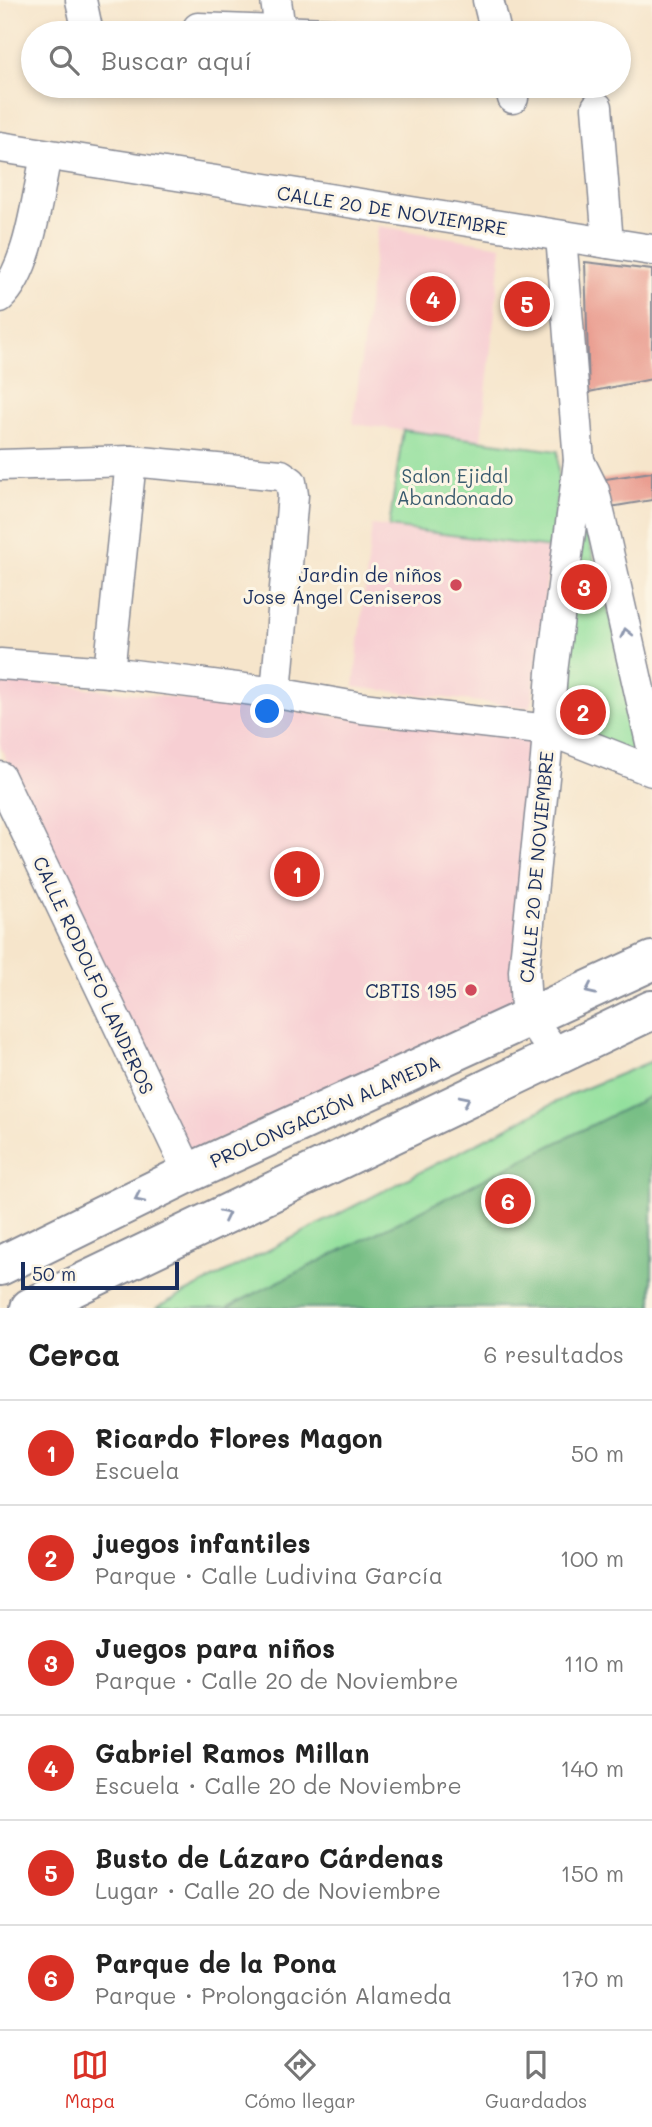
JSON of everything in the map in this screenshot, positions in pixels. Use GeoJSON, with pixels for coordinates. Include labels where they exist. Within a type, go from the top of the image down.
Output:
{"type":"FeatureCollection","features":[{"type":"Feature","properties":{"kind":"main road","name":"PROLONGACIÓN ALAMEDA"},"geometry":{"type":"LineString","coordinates":[[0,1266],[189,1173],[652,961]]}},
{"type":"Feature","properties":{"kind":"main road"},"geometry":{"type":"LineString","coordinates":[[30,1308],[652,1010]]}},
{"type":"Feature","properties":{"kind":"street"},"geometry":{"type":"LineString","coordinates":[[81,0],[85,21]]}},
{"type":"Feature","properties":{"kind":"street"},"geometry":{"type":"LineString","coordinates":[[276,0],[279,21]]}},
{"type":"Feature","properties":{"kind":"street"},"geometry":{"type":"LineString","coordinates":[[488,0],[493,21]]}},
{"type":"Feature","properties":{"kind":"street"},"geometry":{"type":"LineString","coordinates":[[597,107],[608,243]]}},
{"type":"Feature","properties":{"kind":"street","name":"CALLE 20 DE NOVIEMBRE"},"geometry":{"type":"LineString","coordinates":[[0,147],[561,236],[579,461],[552,672],[524,971],[526,1008],[530,1019],[557,1055]]}},
{"type":"Feature","properties":{"kind":"street"},"geometry":{"type":"LineString","coordinates":[[1,301],[14,283],[22,264],[46,156]]}},
{"type":"Feature","properties":{"kind":"street"},"geometry":{"type":"LineString","coordinates":[[561,236],[652,250]]}},
{"type":"Feature","properties":{"kind":"street"},"geometry":{"type":"LineString","coordinates":[[0,464],[131,461],[281,475],[291,482],[293,495],[276,693]]}},
{"type":"Feature","properties":{"kind":"street"},"geometry":{"type":"LineString","coordinates":[[109,672],[131,461]]}},
{"type":"Feature","properties":{"kind":"street","name":"CALLE 20 DE NOVIEMBRE"},"geometry":{"type":"LineString","coordinates":[[579,461],[594,491],[652,747]]}},
{"type":"Feature","properties":{"kind":"street"},"geometry":{"type":"LineString","coordinates":[[0,664],[109,672],[276,693],[362,708],[548,730],[652,772]]}},
{"type":"Feature","properties":{"kind":"street","name":"CALLE RODOLFO LANDEROS"},"geometry":{"type":"LineString","coordinates":[[0,777],[189,1173]]}},
{"type":"Feature","properties":{"kind":"shaded area"},"geometry":{"type":"Polygon","coordinates":[[[378,226],[502,246],[481,440],[353,424],[378,226]]]}},
{"type":"Feature","properties":{"kind":"shaded area","name":"Jardin de niños Jose Ángel Ceniseros"},"geometry":{"type":"Polygon","coordinates":[[[372,525],[551,548],[531,708],[354,687],[372,525]]]}},
{"type":"Feature","properties":{"kind":"shaded area"},"geometry":{"type":"Polygon","coordinates":[[[0,678],[549,741],[521,1003],[186,1154],[0,746],[0,678]]]}},
{"type":"Feature","properties":{"kind":"green space","name":"Salon Ejidal Abandonado"},"geometry":{"type":"Polygon","coordinates":[[[403,430],[558,451],[558,489],[551,548],[389,527],[403,430]]]}},
{"type":"Feature","properties":{"kind":"green space"},"geometry":{"type":"Polygon","coordinates":[[[585,527],[650,762],[553,728],[585,527]]]}},
{"type":"Feature","properties":{"kind":"green space"},"geometry":{"type":"Polygon","coordinates":[[[652,1061],[652,1308],[156,1308],[572,1094],[652,1061]]]}},
{"type":"Feature","properties":{"kind":"green space"},"geometry":{"type":"Polygon","coordinates":[[[652,1095],[652,1308],[226,1308],[652,1095]]]}},
{"type":"Feature","properties":{"kind":"building"},"geometry":{"type":"Polygon","coordinates":[[[585,262],[652,270],[652,379],[589,392],[585,262]]]}},
{"type":"Feature","properties":{"kind":"building"},"geometry":{"type":"Polygon","coordinates":[[[652,472],[652,500],[604,508],[599,480],[652,472]]]}},
{"type":"Feature","properties":{"kind":"place","name":"Gabriel Ramos Millan"},"geometry":{"type":"Point","coordinates":[433,299]}},
{"type":"Feature","properties":{"kind":"place","name":"Busto de Lázaro Cárdenas"},"geometry":{"type":"Point","coordinates":[527,304]}},
{"type":"Feature","properties":{"kind":"place","name":"Jardin de niños Jose Ángel Ceniseros"},"geometry":{"type":"Point","coordinates":[456,585]}},
{"type":"Feature","properties":{"kind":"place","name":"Juegos para niños"},"geometry":{"type":"Point","coordinates":[584,587]}},
{"type":"Feature","properties":{"kind":"place","name":"juegos infantiles"},"geometry":{"type":"Point","coordinates":[583,712]}},
{"type":"Feature","properties":{"kind":"place","name":"Ricardo Flores Magon"},"geometry":{"type":"Point","coordinates":[297,874]}},
{"type":"Feature","properties":{"kind":"place","name":"CBTIS 195"},"geometry":{"type":"Point","coordinates":[471,990]}},
{"type":"Feature","properties":{"kind":"place","name":"Parque de la Pona"},"geometry":{"type":"Point","coordinates":[508,1201]}}]}
